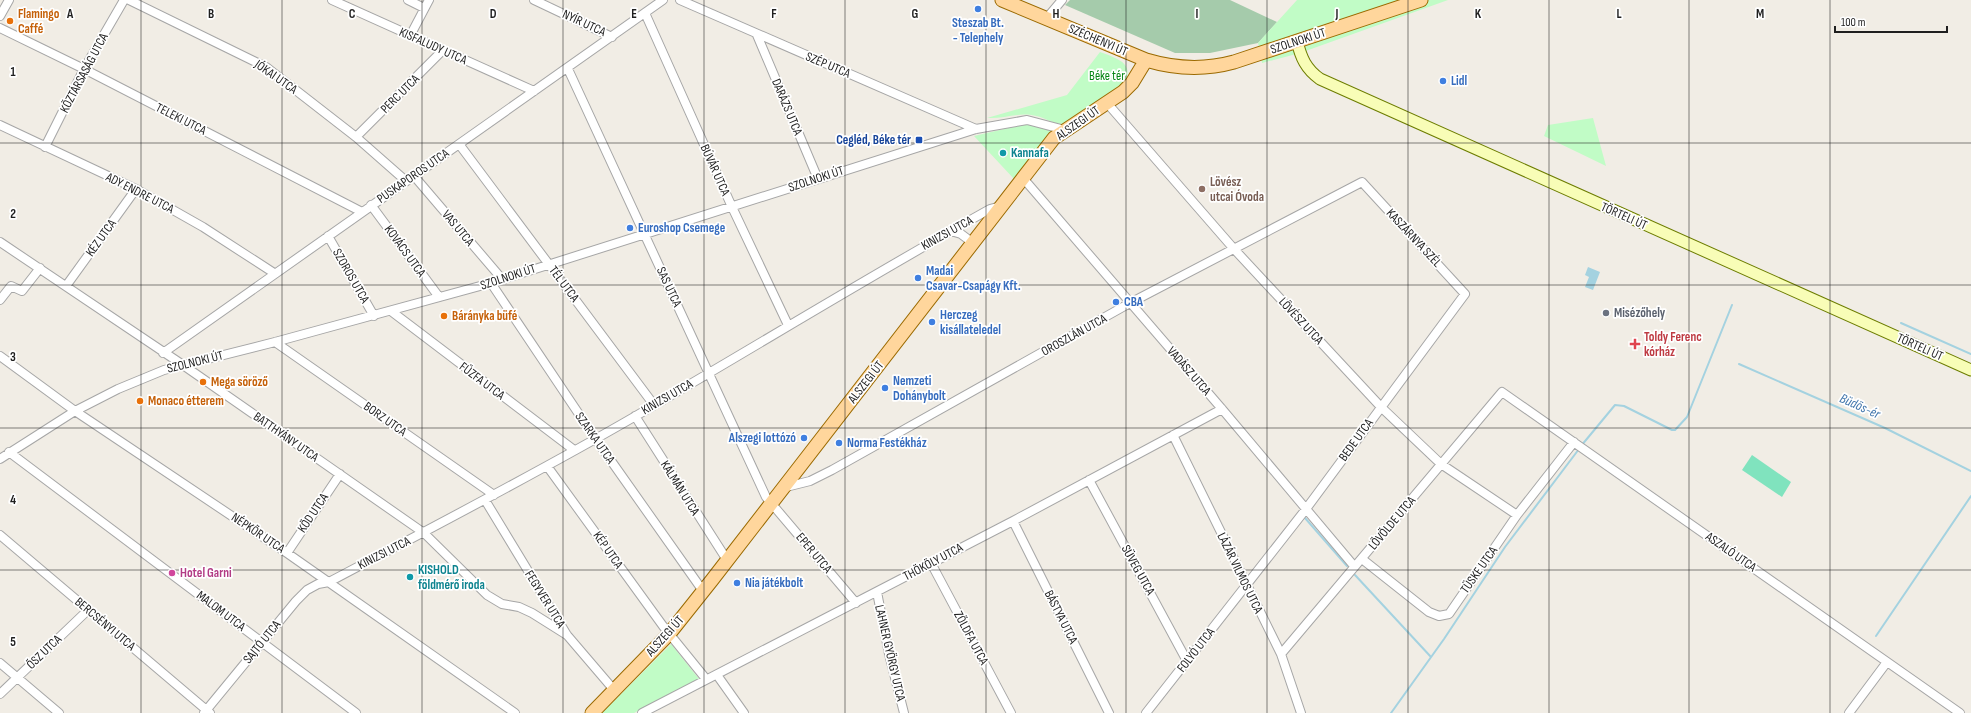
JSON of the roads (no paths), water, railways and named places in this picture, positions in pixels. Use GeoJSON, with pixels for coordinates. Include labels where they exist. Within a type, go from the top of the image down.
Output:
{"type":"FeatureCollection","features":[{"type":"Feature","properties":{"kind":"main road","name":"SZÉCHENYI ÚT"},"geometry":{"type":"LineString","coordinates":[[1002,0],[1123,51],[1146,60],[1173,67]]}},
{"type":"Feature","properties":{"kind":"main road","name":"SZOLNOKI ÚT"},"geometry":{"type":"LineString","coordinates":[[1173,67],[1198,68],[1221,66],[1421,0]]}},
{"type":"Feature","properties":{"kind":"main road","name":"TÖRTELI ÚT"},"geometry":{"type":"LineString","coordinates":[[1297,41],[1305,65],[1310,73],[1320,80],[1971,370]]}},
{"type":"Feature","properties":{"kind":"main road"},"geometry":{"type":"LineString","coordinates":[[1123,51],[1131,55],[1135,66],[1135,74],[1132,83]]}},
{"type":"Feature","properties":{"kind":"main road","name":"ALSZEGI ÚT"},"geometry":{"type":"LineString","coordinates":[[592,713],[669,634],[786,487],[1054,138],[1123,92],[1132,83],[1146,60]]}},
{"type":"Feature","properties":{"kind":"street"},"geometry":{"type":"LineString","coordinates":[[0,16],[9,0]]}},
{"type":"Feature","properties":{"kind":"street","name":"KÖZTÁRSASÁG UTCA"},"geometry":{"type":"LineString","coordinates":[[45,147],[84,69],[124,0]]}},
{"type":"Feature","properties":{"kind":"street","name":"JÓKAI UTCA"},"geometry":{"type":"LineString","coordinates":[[129,0],[266,67],[356,137],[406,181]]}},
{"type":"Feature","properties":{"kind":"street","name":"KISFALUDY UTCA"},"geometry":{"type":"LineString","coordinates":[[332,0],[534,91]]}},
{"type":"Feature","properties":{"kind":"street"},"geometry":{"type":"LineString","coordinates":[[408,0],[424,8]]}},
{"type":"Feature","properties":{"kind":"street"},"geometry":{"type":"LineString","coordinates":[[410,36],[429,0]]}},
{"type":"Feature","properties":{"kind":"street","name":"NYÍR UTCA"},"geometry":{"type":"LineString","coordinates":[[534,0],[612,37]]}},
{"type":"Feature","properties":{"kind":"street","name":"PUSKAPOROS UTCA"},"geometry":{"type":"LineString","coordinates":[[163,353],[274,273],[663,0]]}},
{"type":"Feature","properties":{"kind":"street","name":"SZÉP UTCA"},"geometry":{"type":"LineString","coordinates":[[680,0],[757,35],[976,129]]}},
{"type":"Feature","properties":{"kind":"street"},"geometry":{"type":"LineString","coordinates":[[1046,18],[1062,0]]}},
{"type":"Feature","properties":{"kind":"street","name":"BÚVÁR UTCA"},"geometry":{"type":"LineString","coordinates":[[645,13],[732,207],[788,325]]}},
{"type":"Feature","properties":{"kind":"street","name":"TELEKI UTCA"},"geometry":{"type":"LineString","coordinates":[[0,28],[84,69],[362,212]]}},
{"type":"Feature","properties":{"kind":"street","name":"DARÁZS UTCA"},"geometry":{"type":"LineString","coordinates":[[757,35],[818,179]]}},
{"type":"Feature","properties":{"kind":"street","name":"PERC UTCA"},"geometry":{"type":"LineString","coordinates":[[356,137],[443,50]]}},
{"type":"Feature","properties":{"kind":"street","name":"SAS UTCA"},"geometry":{"type":"LineString","coordinates":[[568,68],[766,497],[772,504]]}},
{"type":"Feature","properties":{"kind":"street","name":"LÖVÉSZ UTCA"},"geometry":{"type":"LineString","coordinates":[[1107,103],[1234,249],[1381,407],[1441,464],[1518,514]]}},
{"type":"Feature","properties":{"kind":"street","name":"SZOLNOKI ÚT"},"geometry":{"type":"LineString","coordinates":[[0,459],[75,411],[145,376],[374,316],[502,280],[976,129],[1027,120],[1065,130]]}},
{"type":"Feature","properties":{"kind":"street","name":"ADY ENDRE UTCA"},"geometry":{"type":"LineString","coordinates":[[0,125],[136,189],[203,227],[274,273]]}},
{"type":"Feature","properties":{"kind":"street","name":"TÉL UTCA"},"geometry":{"type":"LineString","coordinates":[[459,144],[654,405]]}},
{"type":"Feature","properties":{"kind":"street","name":"VAS UTCA"},"geometry":{"type":"LineString","coordinates":[[414,176],[502,280]]}},
{"type":"Feature","properties":{"kind":"street","name":"VADÁSZ UTCA"},"geometry":{"type":"LineString","coordinates":[[1022,178],[1222,409],[1354,566]]}},
{"type":"Feature","properties":{"kind":"street","name":"OROSZLÁN UTCA"},"geometry":{"type":"LineString","coordinates":[[786,487],[810,481],[832,470],[1130,303],[1362,182]]}},
{"type":"Feature","properties":{"kind":"street","name":"KASZÁRNYA SZÉL"},"geometry":{"type":"LineString","coordinates":[[1362,182],[1465,294]]}},
{"type":"Feature","properties":{"kind":"street","name":"KÉZ UTCA"},"geometry":{"type":"LineString","coordinates":[[66,286],[136,189]]}},
{"type":"Feature","properties":{"kind":"street","name":"KOVÁCS UTCA"},"geometry":{"type":"LineString","coordinates":[[371,205],[439,298]]}},
{"type":"Feature","properties":{"kind":"street","name":"KINIZSI UTCA"},"geometry":{"type":"LineString","coordinates":[[329,582],[547,466],[710,373],[788,325],[951,231],[990,209],[1002,206]]}},
{"type":"Feature","properties":{"kind":"street"},"geometry":{"type":"LineString","coordinates":[[951,231],[961,234],[973,243]]}},
{"type":"Feature","properties":{"kind":"street","name":"SZOROS UTCA"},"geometry":{"type":"LineString","coordinates":[[328,236],[374,316]]}},
{"type":"Feature","properties":{"kind":"street","name":"BATTHYÁNY UTCA"},"geometry":{"type":"LineString","coordinates":[[0,242],[183,365],[424,532],[487,595],[502,604],[519,607],[532,613],[567,635]]}},
{"type":"Feature","properties":{"kind":"street"},"geometry":{"type":"LineString","coordinates":[[0,300],[11,286],[22,291],[40,268]]}},
{"type":"Feature","properties":{"kind":"street","name":"SZARKA UTCA"},"geometry":{"type":"LineString","coordinates":[[491,283],[595,438],[703,591]]}},
{"type":"Feature","properties":{"kind":"street","name":"BEDE UTCA"},"geometry":{"type":"LineString","coordinates":[[1246,586],[1306,509],[1465,294]]}},
{"type":"Feature","properties":{"kind":"street","name":"FŰZFA UTCA"},"geometry":{"type":"LineString","coordinates":[[391,311],[574,450]]}},
{"type":"Feature","properties":{"kind":"street","name":"BORZ UTCA"},"geometry":{"type":"LineString","coordinates":[[275,342],[494,495]]}},
{"type":"Feature","properties":{"kind":"street","name":"NÉPKÖR UTCA"},"geometry":{"type":"LineString","coordinates":[[0,356],[75,411],[287,553],[515,713]]}},
{"type":"Feature","properties":{"kind":"street","name":"ASZALÓ UTCA"},"geometry":{"type":"LineString","coordinates":[[1502,392],[1960,713]]}},
{"type":"Feature","properties":{"kind":"street","name":"LÖVÖLDE UTCA"},"geometry":{"type":"LineString","coordinates":[[1281,654],[1502,392]]}},
{"type":"Feature","properties":{"kind":"street","name":"THÖKÖLY UTCA"},"geometry":{"type":"LineString","coordinates":[[642,713],[1013,521],[1222,409]]}},
{"type":"Feature","properties":{"kind":"street","name":"KÁLMÁN UTCA"},"geometry":{"type":"LineString","coordinates":[[635,416],[727,560]]}},
{"type":"Feature","properties":{"kind":"street","name":"LÁZÁR VILMOS UTCA"},"geometry":{"type":"LineString","coordinates":[[1173,435],[1246,586],[1281,654],[1301,713]]}},
{"type":"Feature","properties":{"kind":"street","name":"TÜSKE UTCA"},"geometry":{"type":"LineString","coordinates":[[1362,559],[1429,612],[1439,616],[1449,614],[1518,514],[1575,443]]}},
{"type":"Feature","properties":{"kind":"street","name":"MALOM UTCA"},"geometry":{"type":"LineString","coordinates":[[9,452],[356,713]]}},
{"type":"Feature","properties":{"kind":"street","name":"KÉP UTCA"},"geometry":{"type":"LineString","coordinates":[[547,466],[669,634],[706,679]]}},
{"type":"Feature","properties":{"kind":"street","name":"KÖD UTCA"},"geometry":{"type":"LineString","coordinates":[[287,553],[340,474]]}},
{"type":"Feature","properties":{"kind":"street","name":"SÜVEG UTCA"},"geometry":{"type":"LineString","coordinates":[[1088,480],[1188,661]]}},
{"type":"Feature","properties":{"kind":"street","name":"FEGYVER UTCA"},"geometry":{"type":"LineString","coordinates":[[485,500],[567,635],[614,690]]}},
{"type":"Feature","properties":{"kind":"street","name":"EPER UTCA"},"geometry":{"type":"LineString","coordinates":[[772,504],[856,603]]}},
{"type":"Feature","properties":{"kind":"street","name":"BÁSTYA UTCA"},"geometry":{"type":"LineString","coordinates":[[1013,521],[1109,713]]}},
{"type":"Feature","properties":{"kind":"street","name":"BERCSÉNYI UTCA"},"geometry":{"type":"LineString","coordinates":[[0,535],[207,712]]}},
{"type":"Feature","properties":{"kind":"street","name":"ZÖLDFA UTCA"},"geometry":{"type":"LineString","coordinates":[[931,563],[1011,713]]}},
{"type":"Feature","properties":{"kind":"street","name":"SAJTÓ UTCA"},"geometry":{"type":"LineString","coordinates":[[207,712],[285,614],[307,590],[318,584],[329,582]]}},
{"type":"Feature","properties":{"kind":"street","name":"FOLYÓ UTCA"},"geometry":{"type":"LineString","coordinates":[[1146,713],[1246,586]]}},
{"type":"Feature","properties":{"kind":"street","name":"LAHNER GYÖRGY UTCA"},"geometry":{"type":"LineString","coordinates":[[877,592],[889,654],[904,713]]}},
{"type":"Feature","properties":{"kind":"street","name":"ŐSZ UTCA"},"geometry":{"type":"LineString","coordinates":[[0,694],[88,610]]}},
{"type":"Feature","properties":{"kind":"street"},"geometry":{"type":"LineString","coordinates":[[1849,713],[1887,662]]}},
{"type":"Feature","properties":{"kind":"street"},"geometry":{"type":"LineString","coordinates":[[0,663],[59,713]]}},
{"type":"Feature","properties":{"kind":"street"},"geometry":{"type":"LineString","coordinates":[[717,675],[744,713]]}},
{"type":"Feature","properties":{"kind":"water"},"geometry":{"type":"Polygon","coordinates":[[[1588,267],[1600,272],[1593,290],[1585,287],[1589,277],[1585,275],[1588,267]]]}},
{"type":"Feature","properties":{"kind":"waterway"},"geometry":{"type":"LineString","coordinates":[[1581,446],[1615,405],[1624,406],[1672,430],[1675,430],[1687,417],[1732,305]]}},
{"type":"Feature","properties":{"kind":"waterway"},"geometry":{"type":"LineString","coordinates":[[1901,323],[1971,354]]}},
{"type":"Feature","properties":{"kind":"waterway","name":"Büdös-ér"},"geometry":{"type":"LineString","coordinates":[[1739,364],[1885,428],[1971,471]]}},
{"type":"Feature","properties":{"kind":"waterway"},"geometry":{"type":"LineString","coordinates":[[1391,713],[1444,639],[1505,547],[1579,449]]}},
{"type":"Feature","properties":{"kind":"waterway","name":"Büdös-ér"},"geometry":{"type":"LineString","coordinates":[[1876,636],[1971,496]]}},
{"type":"Feature","properties":{"kind":"waterway"},"geometry":{"type":"LineString","coordinates":[[1305,518],[1347,566]]}},
{"type":"Feature","properties":{"kind":"waterway"},"geometry":{"type":"LineString","coordinates":[[1355,575],[1431,657]]}},
{"type":"Feature","properties":{"kind":"place","name":"Steszab Bt. - Telephely"},"geometry":{"type":"Point","coordinates":[978,9]}},
{"type":"Feature","properties":{"kind":"place","name":"Flamingo Caffé"},"geometry":{"type":"Point","coordinates":[10,21]}},
{"type":"Feature","properties":{"kind":"place","name":"Lidl"},"geometry":{"type":"Point","coordinates":[1443,81]}},
{"type":"Feature","properties":{"kind":"place","name":"Cegléd, Béke tér"},"geometry":{"type":"Point","coordinates":[919,140]}},
{"type":"Feature","properties":{"kind":"place","name":"Kannafa"},"geometry":{"type":"Point","coordinates":[1003,153]}},
{"type":"Feature","properties":{"kind":"place","name":"Lövész utcai Óvoda"},"geometry":{"type":"Point","coordinates":[1202,189]}},
{"type":"Feature","properties":{"kind":"place","name":"Euroshop Csemege"},"geometry":{"type":"Point","coordinates":[630,228]}},
{"type":"Feature","properties":{"kind":"place","name":"Madai Csavar-Csapágy Kft."},"geometry":{"type":"Point","coordinates":[918,278]}},
{"type":"Feature","properties":{"kind":"place","name":"CBA"},"geometry":{"type":"Point","coordinates":[1116,302]}},
{"type":"Feature","properties":{"kind":"place","name":"Misézőhely"},"geometry":{"type":"Point","coordinates":[1606,313]}},
{"type":"Feature","properties":{"kind":"place","name":"Bárányka büfé"},"geometry":{"type":"Point","coordinates":[444,316]}},
{"type":"Feature","properties":{"kind":"place","name":"Herczeg kisállateledel"},"geometry":{"type":"Point","coordinates":[932,322]}},
{"type":"Feature","properties":{"kind":"place","name":"Toldy Ferenc kórház"},"geometry":{"type":"Point","coordinates":[1635,344]}},
{"type":"Feature","properties":{"kind":"place","name":"Mega söröző"},"geometry":{"type":"Point","coordinates":[203,382]}},
{"type":"Feature","properties":{"kind":"place","name":"Nemzeti Dohánybolt"},"geometry":{"type":"Point","coordinates":[885,388]}},
{"type":"Feature","properties":{"kind":"place","name":"Monaco étterem"},"geometry":{"type":"Point","coordinates":[140,401]}},
{"type":"Feature","properties":{"kind":"place","name":"Alszegi lottózó"},"geometry":{"type":"Point","coordinates":[804,438]}},
{"type":"Feature","properties":{"kind":"place","name":"Norma Festékház"},"geometry":{"type":"Point","coordinates":[839,443]}},
{"type":"Feature","properties":{"kind":"place","name":"Hotel Garni"},"geometry":{"type":"Point","coordinates":[172,573]}},
{"type":"Feature","properties":{"kind":"place","name":"KISHOLD földmérő iroda"},"geometry":{"type":"Point","coordinates":[410,577]}},
{"type":"Feature","properties":{"kind":"place","name":"Nia játékbolt"},"geometry":{"type":"Point","coordinates":[737,583]}},
{"type":"Feature","properties":{"kind":"park label","name":"Béke tér"},"geometry":{"type":"Point","coordinates":[1107,76]}}]}
